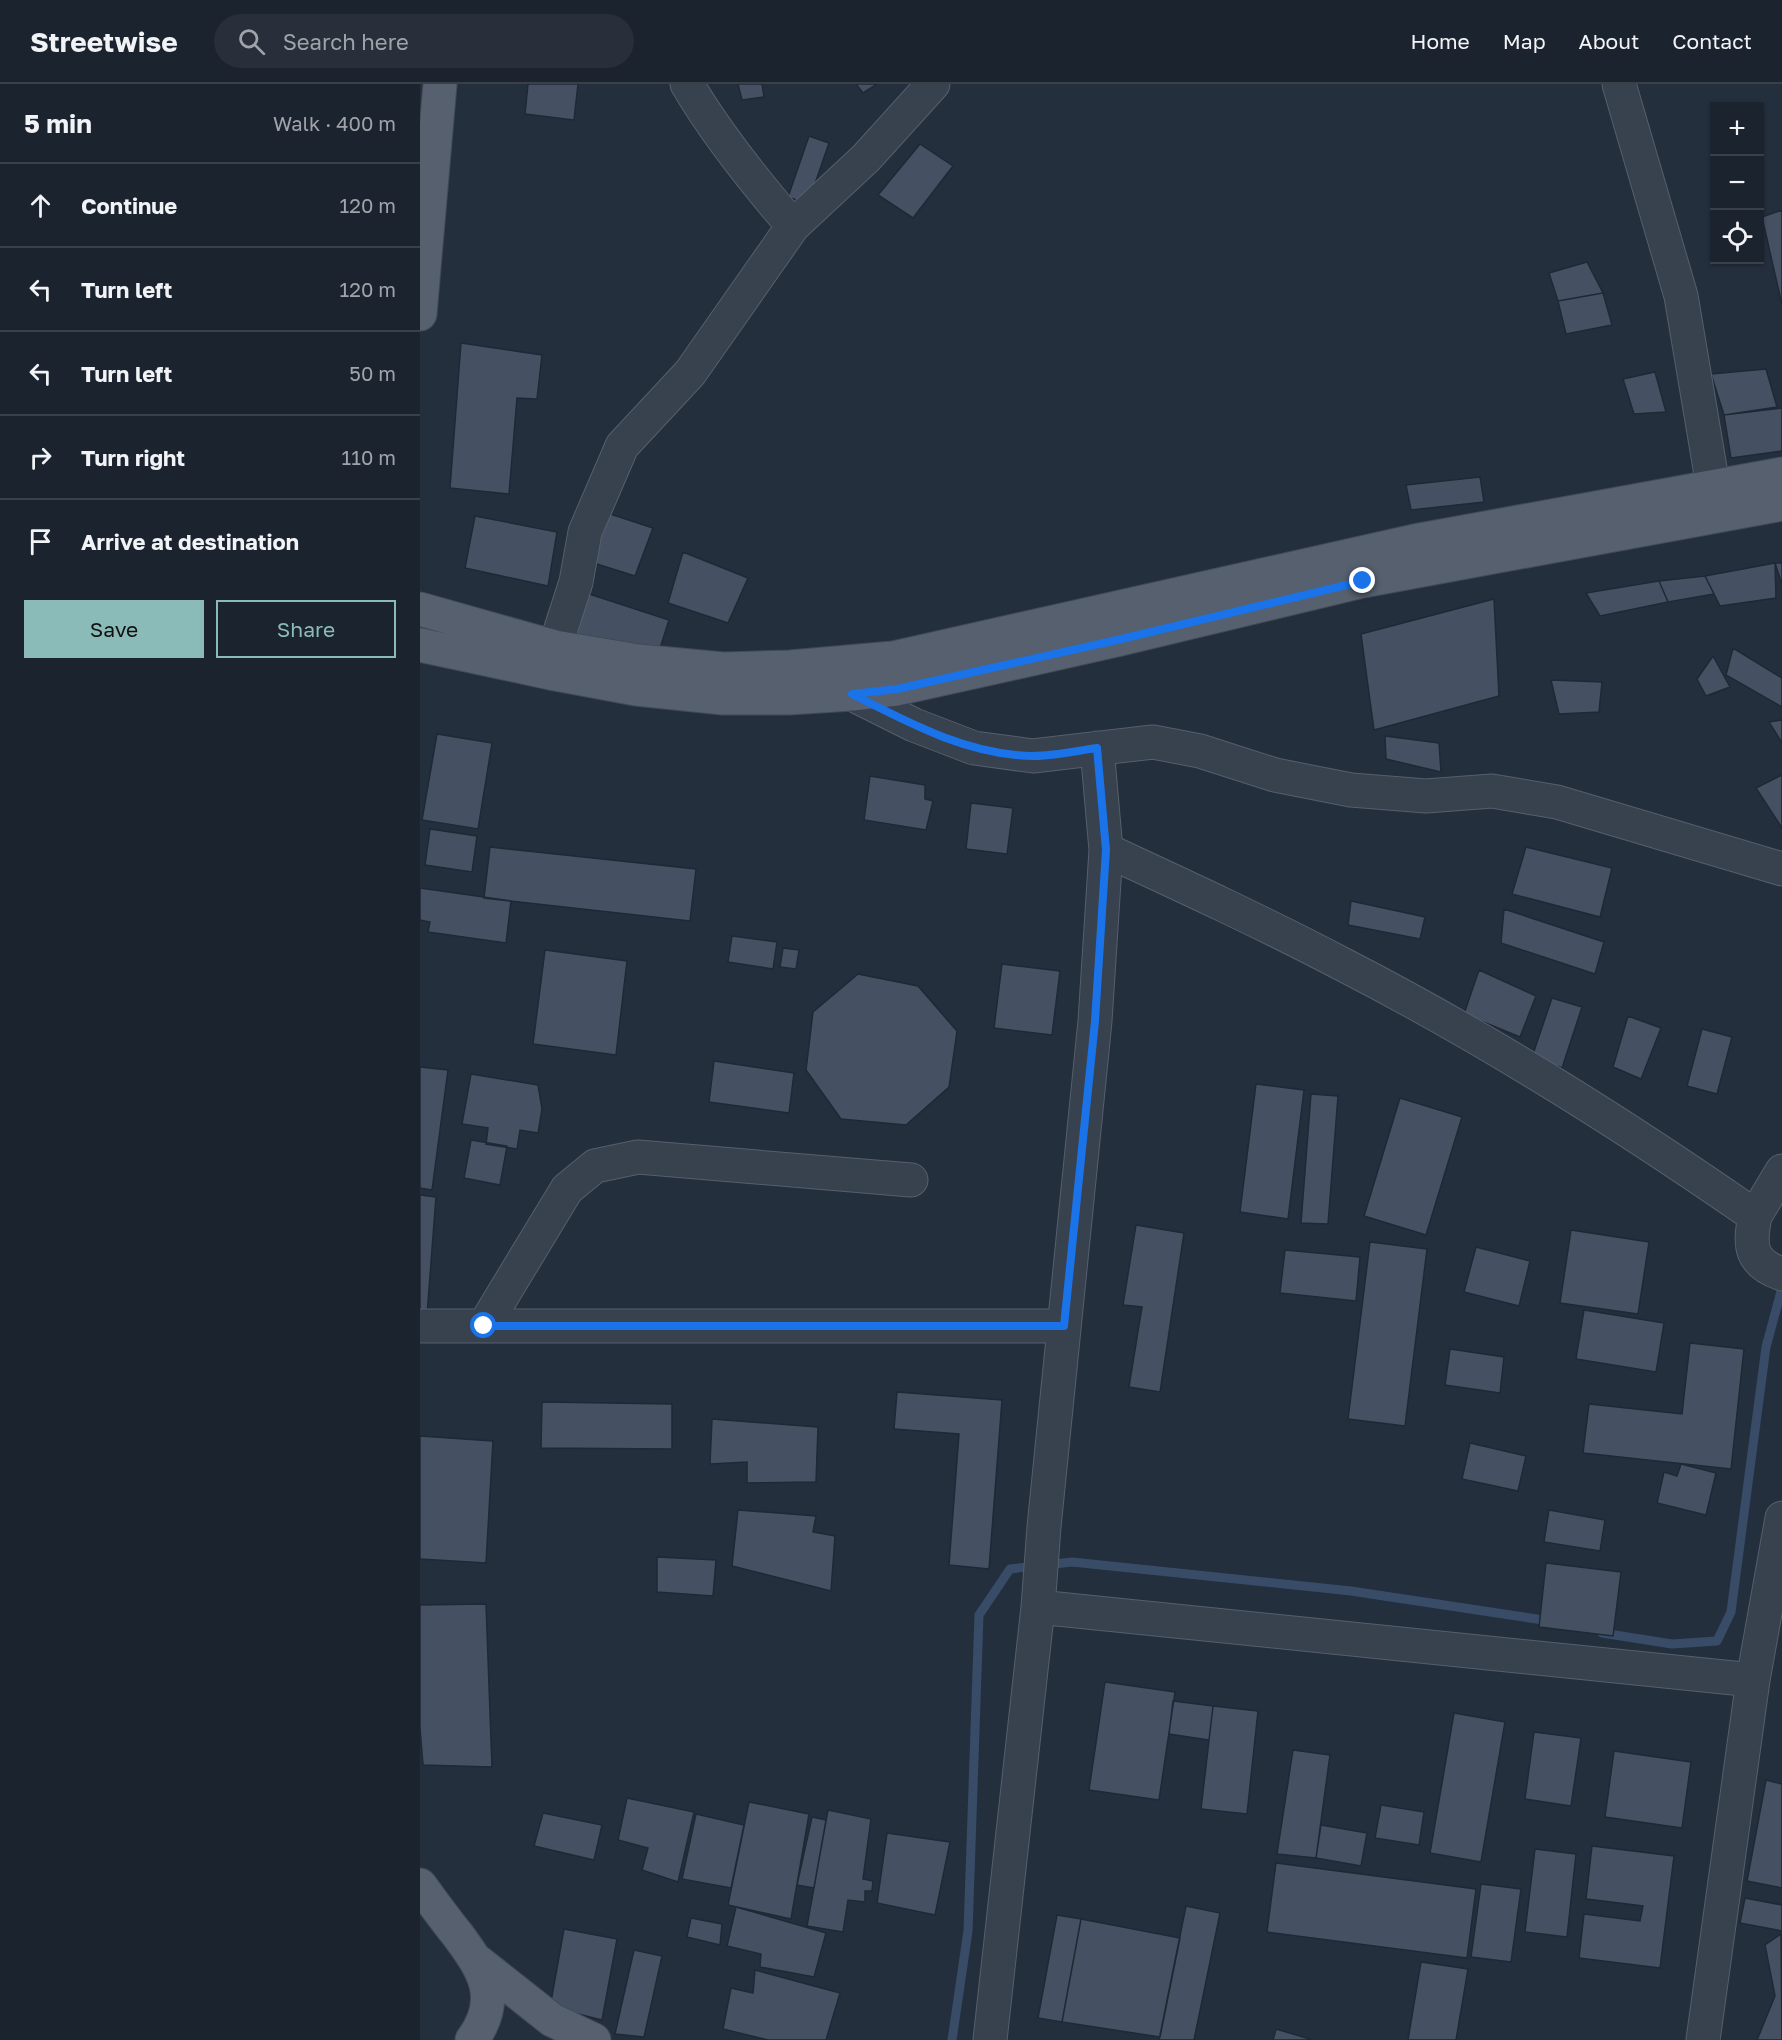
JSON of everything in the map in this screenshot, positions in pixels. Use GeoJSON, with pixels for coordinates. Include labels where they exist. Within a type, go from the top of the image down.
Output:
{"type":"FeatureCollection","features":[{"type":"Feature","properties":{"kind":"main road"},"geometry":{"type":"LineString","coordinates":[[420,314],[440,84]]}},
{"type":"Feature","properties":{"kind":"main road"},"geometry":{"type":"LineString","coordinates":[[420,609],[555,647],[638,662],[723,669],[790,667],[893,658],[1403,543],[1782,474]]}},
{"type":"Feature","properties":{"kind":"main road"},"geometry":{"type":"LineString","coordinates":[[420,645],[636,689],[723,698],[789,698],[852,694],[897,689],[1117,640],[1363,581],[1782,504]]}},
{"type":"Feature","properties":{"kind":"main road"},"geometry":{"type":"LineString","coordinates":[[420,1885],[476,1960],[484,1975],[487,1990],[486,2009],[480,2029],[472,2040]]}},
{"type":"Feature","properties":{"kind":"main road"},"geometry":{"type":"LineString","coordinates":[[476,1960],[552,2020],[594,2040]]}},
{"type":"Feature","properties":{"kind":"street"},"geometry":{"type":"LineString","coordinates":[[687,84],[706,117],[793,226]]}},
{"type":"Feature","properties":{"kind":"street"},"geometry":{"type":"LineString","coordinates":[[555,647],[576,582],[585,532],[622,446],[690,373],[793,226],[866,158],[933,84]]}},
{"type":"Feature","properties":{"kind":"street"},"geometry":{"type":"LineString","coordinates":[[1619,84],[1681,296],[1713,486]]}},
{"type":"Feature","properties":{"kind":"street"},"geometry":{"type":"LineString","coordinates":[[852,694],[914,725],[974,748],[1034,756],[1153,742],[1200,752],[1275,775],[1351,790],[1426,795],[1492,791],[1557,802],[1782,868]]}},
{"type":"Feature","properties":{"kind":"street"},"geometry":{"type":"LineString","coordinates":[[990,2040],[1038,1607],[1095,1021],[1106,850],[1097,748]]}},
{"type":"Feature","properties":{"kind":"street"},"geometry":{"type":"LineString","coordinates":[[1106,850],[1344,965],[1480,1040],[1677,1161],[1755,1216]]}},
{"type":"Feature","properties":{"kind":"street"},"geometry":{"type":"LineString","coordinates":[[484,1326],[567,1188],[595,1166],[638,1157],[911,1180]]}},
{"type":"Feature","properties":{"kind":"street"},"geometry":{"type":"LineString","coordinates":[[1774,1271],[1756,1255],[1750,1239],[1755,1216],[1782,1171]]}},
{"type":"Feature","properties":{"kind":"street"},"geometry":{"type":"LineString","coordinates":[[420,1326],[1064,1326]]}},
{"type":"Feature","properties":{"kind":"street"},"geometry":{"type":"LineString","coordinates":[[1703,2040],[1753,1680],[1782,1518]]}},
{"type":"Feature","properties":{"kind":"street"},"geometry":{"type":"LineString","coordinates":[[1038,1607],[1753,1680]]}},
{"type":"Feature","properties":{"kind":"building"},"geometry":{"type":"Polygon","coordinates":[[[528,84],[578,84],[574,120],[525,114],[528,84]]]}},
{"type":"Feature","properties":{"kind":"building"},"geometry":{"type":"Polygon","coordinates":[[[738,84],[762,84],[764,97],[742,100],[738,84]]]}},
{"type":"Feature","properties":{"kind":"building"},"geometry":{"type":"Polygon","coordinates":[[[856,84],[877,84],[863,93],[856,84]]]}},
{"type":"Feature","properties":{"kind":"building"},"geometry":{"type":"Polygon","coordinates":[[[809,136],[829,143],[808,204],[788,197],[809,136]]]}},
{"type":"Feature","properties":{"kind":"building"},"geometry":{"type":"Polygon","coordinates":[[[920,144],[953,166],[913,218],[878,195],[920,144]]]}},
{"type":"Feature","properties":{"kind":"building"},"geometry":{"type":"Polygon","coordinates":[[[1782,210],[1782,305],[1764,226],[1764,216],[1782,210]]]}},
{"type":"Feature","properties":{"kind":"building"},"geometry":{"type":"Polygon","coordinates":[[[1587,262],[1603,293],[1558,301],[1549,273],[1587,262]]]}},
{"type":"Feature","properties":{"kind":"building"},"geometry":{"type":"Polygon","coordinates":[[[1603,293],[1612,325],[1566,334],[1558,301],[1603,293]]]}},
{"type":"Feature","properties":{"kind":"building"},"geometry":{"type":"Polygon","coordinates":[[[461,343],[542,355],[537,399],[517,398],[509,494],[450,488],[461,343]]]}},
{"type":"Feature","properties":{"kind":"building"},"geometry":{"type":"Polygon","coordinates":[[[1766,369],[1777,407],[1724,415],[1711,374],[1766,369]]]}},
{"type":"Feature","properties":{"kind":"building"},"geometry":{"type":"Polygon","coordinates":[[[1655,372],[1666,412],[1634,414],[1623,379],[1655,372]]]}},
{"type":"Feature","properties":{"kind":"building"},"geometry":{"type":"Polygon","coordinates":[[[1782,408],[1782,451],[1731,458],[1724,415],[1782,408]]]}},
{"type":"Feature","properties":{"kind":"building"},"geometry":{"type":"Polygon","coordinates":[[[1480,477],[1484,502],[1411,510],[1406,485],[1480,477]]]}},
{"type":"Feature","properties":{"kind":"building"},"geometry":{"type":"Polygon","coordinates":[[[601,511],[653,528],[635,576],[584,560],[601,511]]]}},
{"type":"Feature","properties":{"kind":"building"},"geometry":{"type":"Polygon","coordinates":[[[475,516],[557,532],[548,586],[465,568],[475,516]]]}},
{"type":"Feature","properties":{"kind":"building"},"geometry":{"type":"Polygon","coordinates":[[[683,552],[748,578],[728,623],[668,603],[683,552]]]}},
{"type":"Feature","properties":{"kind":"building"},"geometry":{"type":"Polygon","coordinates":[[[1775,563],[1782,563],[1782,584],[1775,563]]]}},
{"type":"Feature","properties":{"kind":"building"},"geometry":{"type":"Polygon","coordinates":[[[1775,563],[1776,598],[1720,606],[1705,576],[1775,563]]]}},
{"type":"Feature","properties":{"kind":"building"},"geometry":{"type":"Polygon","coordinates":[[[1705,576],[1714,594],[1668,602],[1659,581],[1705,576]]]}},
{"type":"Feature","properties":{"kind":"building"},"geometry":{"type":"Polygon","coordinates":[[[1659,581],[1668,602],[1600,616],[1586,593],[1659,581]]]}},
{"type":"Feature","properties":{"kind":"building"},"geometry":{"type":"Polygon","coordinates":[[[580,591],[669,620],[657,658],[566,639],[580,591]]]}},
{"type":"Feature","properties":{"kind":"building"},"geometry":{"type":"Polygon","coordinates":[[[1494,599],[1499,696],[1374,730],[1361,634],[1494,599]]]}},
{"type":"Feature","properties":{"kind":"building"},"geometry":{"type":"Polygon","coordinates":[[[1733,648],[1782,678],[1782,707],[1726,675],[1733,648]]]}},
{"type":"Feature","properties":{"kind":"building"},"geometry":{"type":"Polygon","coordinates":[[[1713,656],[1730,687],[1706,696],[1697,679],[1713,656]]]}},
{"type":"Feature","properties":{"kind":"building"},"geometry":{"type":"Polygon","coordinates":[[[1551,680],[1602,682],[1599,712],[1559,714],[1551,680]]]}},
{"type":"Feature","properties":{"kind":"building"},"geometry":{"type":"Polygon","coordinates":[[[1782,720],[1782,743],[1769,722],[1782,720]]]}},
{"type":"Feature","properties":{"kind":"building"},"geometry":{"type":"Polygon","coordinates":[[[437,734],[492,743],[478,829],[422,820],[437,734]]]}},
{"type":"Feature","properties":{"kind":"building"},"geometry":{"type":"Polygon","coordinates":[[[1385,736],[1439,743],[1441,772],[1386,759],[1385,736]]]}},
{"type":"Feature","properties":{"kind":"building"},"geometry":{"type":"Polygon","coordinates":[[[1782,775],[1782,828],[1756,788],[1782,775]]]}},
{"type":"Feature","properties":{"kind":"building"},"geometry":{"type":"Polygon","coordinates":[[[870,776],[925,785],[925,799],[933,801],[926,830],[864,820],[870,776]]]}},
{"type":"Feature","properties":{"kind":"building"},"geometry":{"type":"Polygon","coordinates":[[[971,803],[1013,808],[1007,854],[966,849],[971,803]]]}},
{"type":"Feature","properties":{"kind":"building"},"geometry":{"type":"Polygon","coordinates":[[[430,829],[477,836],[472,872],[425,865],[430,829]]]}},
{"type":"Feature","properties":{"kind":"building"},"geometry":{"type":"Polygon","coordinates":[[[490,847],[696,869],[690,921],[484,898],[490,847]]]}},
{"type":"Feature","properties":{"kind":"building"},"geometry":{"type":"Polygon","coordinates":[[[1526,847],[1612,868],[1600,917],[1512,894],[1526,847]]]}},
{"type":"Feature","properties":{"kind":"building"},"geometry":{"type":"Polygon","coordinates":[[[420,888],[511,901],[506,943],[428,932],[430,922],[420,920],[420,888]]]}},
{"type":"Feature","properties":{"kind":"building"},"geometry":{"type":"Polygon","coordinates":[[[1351,901],[1425,917],[1420,939],[1348,925],[1351,901]]]}},
{"type":"Feature","properties":{"kind":"building"},"geometry":{"type":"Polygon","coordinates":[[[1504,909],[1604,942],[1595,974],[1501,943],[1504,909]]]}},
{"type":"Feature","properties":{"kind":"building"},"geometry":{"type":"Polygon","coordinates":[[[732,936],[777,942],[773,969],[728,962],[732,936]]]}},
{"type":"Feature","properties":{"kind":"building"},"geometry":{"type":"Polygon","coordinates":[[[783,948],[799,950],[796,969],[780,967],[783,948]]]}},
{"type":"Feature","properties":{"kind":"building"},"geometry":{"type":"Polygon","coordinates":[[[545,950],[627,961],[616,1055],[533,1044],[545,950]]]}},
{"type":"Feature","properties":{"kind":"building"},"geometry":{"type":"Polygon","coordinates":[[[1002,964],[1060,971],[1052,1035],[994,1028],[1002,964]]]}},
{"type":"Feature","properties":{"kind":"building"},"geometry":{"type":"Polygon","coordinates":[[[1479,970],[1536,996],[1520,1037],[1464,1014],[1479,970]]]}},
{"type":"Feature","properties":{"kind":"building"},"geometry":{"type":"Polygon","coordinates":[[[858,974],[918,986],[957,1031],[949,1087],[906,1125],[841,1119],[806,1070],[813,1012],[858,974]]]}},
{"type":"Feature","properties":{"kind":"building"},"geometry":{"type":"Polygon","coordinates":[[[1552,998],[1582,1007],[1562,1068],[1532,1057],[1552,998]]]}},
{"type":"Feature","properties":{"kind":"building"},"geometry":{"type":"Polygon","coordinates":[[[1628,1016],[1661,1028],[1641,1079],[1613,1067],[1628,1016]]]}},
{"type":"Feature","properties":{"kind":"building"},"geometry":{"type":"Polygon","coordinates":[[[1702,1029],[1732,1037],[1717,1094],[1687,1086],[1702,1029]]]}},
{"type":"Feature","properties":{"kind":"building"},"geometry":{"type":"Polygon","coordinates":[[[714,1061],[794,1073],[789,1113],[709,1102],[714,1061]]]}},
{"type":"Feature","properties":{"kind":"building"},"geometry":{"type":"Polygon","coordinates":[[[420,1067],[448,1070],[432,1190],[420,1188],[420,1067]]]}},
{"type":"Feature","properties":{"kind":"building"},"geometry":{"type":"Polygon","coordinates":[[[471,1074],[538,1085],[542,1109],[538,1133],[520,1130],[517,1149],[486,1144],[488,1128],[462,1124],[471,1074]]]}},
{"type":"Feature","properties":{"kind":"building"},"geometry":{"type":"Polygon","coordinates":[[[1256,1084],[1304,1090],[1288,1219],[1240,1212],[1256,1084]]]}},
{"type":"Feature","properties":{"kind":"building"},"geometry":{"type":"Polygon","coordinates":[[[1311,1094],[1338,1096],[1328,1224],[1301,1223],[1311,1094]]]}},
{"type":"Feature","properties":{"kind":"building"},"geometry":{"type":"Polygon","coordinates":[[[1400,1098],[1462,1117],[1426,1235],[1364,1216],[1400,1098]]]}},
{"type":"Feature","properties":{"kind":"building"},"geometry":{"type":"Polygon","coordinates":[[[471,1140],[507,1146],[500,1185],[464,1178],[471,1140]]]}},
{"type":"Feature","properties":{"kind":"building"},"geometry":{"type":"Polygon","coordinates":[[[420,1195],[436,1197],[427,1315],[420,1314],[420,1195]]]}},
{"type":"Feature","properties":{"kind":"building"},"geometry":{"type":"Polygon","coordinates":[[[1136,1225],[1184,1233],[1160,1392],[1129,1387],[1142,1307],[1123,1305],[1136,1225]]]}},
{"type":"Feature","properties":{"kind":"building"},"geometry":{"type":"Polygon","coordinates":[[[1571,1230],[1649,1242],[1638,1314],[1560,1303],[1571,1230]]]}},
{"type":"Feature","properties":{"kind":"building"},"geometry":{"type":"Polygon","coordinates":[[[1370,1242],[1427,1249],[1405,1426],[1348,1419],[1370,1242]]]}},
{"type":"Feature","properties":{"kind":"building"},"geometry":{"type":"Polygon","coordinates":[[[1476,1247],[1530,1261],[1519,1306],[1464,1292],[1476,1247]]]}},
{"type":"Feature","properties":{"kind":"building"},"geometry":{"type":"Polygon","coordinates":[[[1285,1250],[1360,1257],[1356,1301],[1280,1293],[1285,1250]]]}},
{"type":"Feature","properties":{"kind":"building"},"geometry":{"type":"Polygon","coordinates":[[[1584,1310],[1664,1323],[1656,1372],[1576,1359],[1584,1310]]]}},
{"type":"Feature","properties":{"kind":"building"},"geometry":{"type":"Polygon","coordinates":[[[1690,1343],[1744,1349],[1731,1469],[1583,1453],[1589,1404],[1682,1414],[1690,1343]]]}},
{"type":"Feature","properties":{"kind":"building"},"geometry":{"type":"Polygon","coordinates":[[[1450,1349],[1504,1357],[1500,1393],[1445,1385],[1450,1349]]]}},
{"type":"Feature","properties":{"kind":"building"},"geometry":{"type":"Polygon","coordinates":[[[897,1392],[1002,1400],[989,1569],[949,1565],[959,1434],[894,1429],[897,1392]]]}},
{"type":"Feature","properties":{"kind":"building"},"geometry":{"type":"Polygon","coordinates":[[[542,1402],[672,1404],[672,1449],[541,1448],[542,1402]]]}},
{"type":"Feature","properties":{"kind":"building"},"geometry":{"type":"Polygon","coordinates":[[[712,1419],[818,1427],[816,1482],[747,1483],[747,1462],[710,1464],[712,1419]]]}},
{"type":"Feature","properties":{"kind":"building"},"geometry":{"type":"Polygon","coordinates":[[[420,1436],[493,1441],[486,1563],[420,1559],[420,1436]]]}},
{"type":"Feature","properties":{"kind":"building"},"geometry":{"type":"Polygon","coordinates":[[[1470,1443],[1526,1456],[1518,1491],[1462,1479],[1470,1443]]]}},
{"type":"Feature","properties":{"kind":"building"},"geometry":{"type":"Polygon","coordinates":[[[1681,1464],[1716,1473],[1706,1515],[1657,1503],[1664,1472],[1677,1476],[1681,1464]]]}},
{"type":"Feature","properties":{"kind":"building"},"geometry":{"type":"Polygon","coordinates":[[[738,1510],[816,1516],[813,1532],[835,1536],[831,1591],[732,1566],[738,1510]]]}},
{"type":"Feature","properties":{"kind":"building"},"geometry":{"type":"Polygon","coordinates":[[[1549,1510],[1605,1520],[1600,1551],[1544,1542],[1549,1510]]]}},
{"type":"Feature","properties":{"kind":"building"},"geometry":{"type":"Polygon","coordinates":[[[657,1557],[716,1560],[713,1596],[657,1592],[657,1557]]]}},
{"type":"Feature","properties":{"kind":"building"},"geometry":{"type":"Polygon","coordinates":[[[1546,1563],[1621,1572],[1613,1636],[1539,1627],[1546,1563]]]}},
{"type":"Feature","properties":{"kind":"building"},"geometry":{"type":"Polygon","coordinates":[[[486,1604],[492,1767],[423,1765],[420,1728],[420,1605],[486,1604]]]}},
{"type":"Feature","properties":{"kind":"building"},"geometry":{"type":"Polygon","coordinates":[[[1105,1682],[1175,1692],[1159,1800],[1089,1790],[1105,1682]]]}},
{"type":"Feature","properties":{"kind":"building"},"geometry":{"type":"Polygon","coordinates":[[[1173,1701],[1213,1706],[1209,1740],[1169,1734],[1173,1701]]]}},
{"type":"Feature","properties":{"kind":"building"},"geometry":{"type":"Polygon","coordinates":[[[1213,1706],[1258,1711],[1247,1814],[1201,1809],[1213,1706]]]}},
{"type":"Feature","properties":{"kind":"building"},"geometry":{"type":"Polygon","coordinates":[[[1454,1713],[1505,1722],[1481,1862],[1430,1853],[1454,1713]]]}},
{"type":"Feature","properties":{"kind":"building"},"geometry":{"type":"Polygon","coordinates":[[[1534,1732],[1581,1738],[1571,1806],[1525,1799],[1534,1732]]]}},
{"type":"Feature","properties":{"kind":"building"},"geometry":{"type":"Polygon","coordinates":[[[1293,1750],[1330,1755],[1316,1858],[1277,1854],[1293,1750]]]}},
{"type":"Feature","properties":{"kind":"building"},"geometry":{"type":"Polygon","coordinates":[[[1614,1751],[1691,1762],[1682,1828],[1605,1817],[1614,1751]]]}},
{"type":"Feature","properties":{"kind":"building"},"geometry":{"type":"Polygon","coordinates":[[[1766,1780],[1782,1784],[1782,1888],[1747,1881],[1766,1780]]]}},
{"type":"Feature","properties":{"kind":"building"},"geometry":{"type":"Polygon","coordinates":[[[627,1798],[694,1812],[678,1882],[642,1870],[648,1848],[618,1840],[627,1798]]]}},
{"type":"Feature","properties":{"kind":"building"},"geometry":{"type":"Polygon","coordinates":[[[749,1802],[809,1814],[791,1919],[728,1905],[749,1802]]]}},
{"type":"Feature","properties":{"kind":"building"},"geometry":{"type":"Polygon","coordinates":[[[1381,1805],[1424,1812],[1419,1845],[1375,1838],[1381,1805]]]}},
{"type":"Feature","properties":{"kind":"building"},"geometry":{"type":"Polygon","coordinates":[[[828,1810],[871,1819],[863,1879],[873,1881],[872,1891],[865,1891],[865,1902],[848,1900],[843,1932],[807,1926],[828,1810]]]}},
{"type":"Feature","properties":{"kind":"building"},"geometry":{"type":"Polygon","coordinates":[[[543,1813],[602,1825],[594,1860],[534,1846],[543,1813]]]}},
{"type":"Feature","properties":{"kind":"building"},"geometry":{"type":"Polygon","coordinates":[[[696,1814],[744,1825],[731,1888],[682,1879],[696,1814]]]}},
{"type":"Feature","properties":{"kind":"building"},"geometry":{"type":"Polygon","coordinates":[[[812,1817],[826,1820],[814,1888],[797,1885],[812,1817]]]}},
{"type":"Feature","properties":{"kind":"building"},"geometry":{"type":"Polygon","coordinates":[[[1321,1825],[1367,1833],[1361,1866],[1316,1858],[1321,1825]]]}},
{"type":"Feature","properties":{"kind":"building"},"geometry":{"type":"Polygon","coordinates":[[[887,1833],[950,1842],[935,1915],[877,1903],[887,1833]]]}},
{"type":"Feature","properties":{"kind":"building"},"geometry":{"type":"Polygon","coordinates":[[[1592,1846],[1674,1856],[1660,1968],[1579,1958],[1584,1914],[1640,1921],[1643,1906],[1586,1899],[1592,1846]]]}},
{"type":"Feature","properties":{"kind":"building"},"geometry":{"type":"Polygon","coordinates":[[[1535,1849],[1576,1854],[1567,1937],[1525,1932],[1535,1849]]]}},
{"type":"Feature","properties":{"kind":"building"},"geometry":{"type":"Polygon","coordinates":[[[1276,1863],[1476,1889],[1467,1958],[1267,1932],[1276,1863]]]}},
{"type":"Feature","properties":{"kind":"building"},"geometry":{"type":"Polygon","coordinates":[[[1481,1884],[1521,1889],[1511,1962],[1471,1957],[1481,1884]]]}},
{"type":"Feature","properties":{"kind":"building"},"geometry":{"type":"Polygon","coordinates":[[[1745,1898],[1782,1905],[1782,1931],[1740,1923],[1745,1898]]]}},
{"type":"Feature","properties":{"kind":"building"},"geometry":{"type":"Polygon","coordinates":[[[1186,1906],[1220,1913],[1194,2040],[1159,2040],[1186,1906]]]}},
{"type":"Feature","properties":{"kind":"building"},"geometry":{"type":"Polygon","coordinates":[[[736,1907],[826,1933],[814,1977],[760,1967],[761,1954],[727,1946],[736,1907]]]}},
{"type":"Feature","properties":{"kind":"building"},"geometry":{"type":"Polygon","coordinates":[[[1057,1915],[1081,1919],[1062,2022],[1038,2018],[1057,1915]]]}},
{"type":"Feature","properties":{"kind":"building"},"geometry":{"type":"Polygon","coordinates":[[[691,1918],[722,1924],[720,1945],[687,1937],[691,1918]]]}},
{"type":"Feature","properties":{"kind":"building"},"geometry":{"type":"Polygon","coordinates":[[[1081,1919],[1180,1938],[1160,2037],[1062,2022],[1081,1919]]]}},
{"type":"Feature","properties":{"kind":"building"},"geometry":{"type":"Polygon","coordinates":[[[564,1929],[617,1939],[602,2020],[550,2007],[564,1929]]]}},
{"type":"Feature","properties":{"kind":"building"},"geometry":{"type":"Polygon","coordinates":[[[1781,1934],[1782,2040],[1757,2040],[1775,1996],[1765,1945],[1781,1934]]]}},
{"type":"Feature","properties":{"kind":"building"},"geometry":{"type":"Polygon","coordinates":[[[634,1950],[662,1956],[644,2037],[615,2034],[634,1950]]]}},
{"type":"Feature","properties":{"kind":"building"},"geometry":{"type":"Polygon","coordinates":[[[1421,1962],[1468,1969],[1456,2040],[1408,2040],[1421,1962]]]}},
{"type":"Feature","properties":{"kind":"building"},"geometry":{"type":"Polygon","coordinates":[[[755,1970],[840,1993],[826,2040],[768,2040],[723,2029],[731,1988],[753,1993],[755,1970]]]}},
{"type":"Feature","properties":{"kind":"building"},"geometry":{"type":"Polygon","coordinates":[[[1276,2029],[1313,2040],[1273,2040],[1276,2029]]]}},
{"type":"Feature","properties":{"kind":"waterway"},"geometry":{"type":"LineString","coordinates":[[1602,1633],[1672,1644],[1717,1641],[1731,1612],[1766,1347],[1782,1288]]}},
{"type":"Feature","properties":{"kind":"waterway"},"geometry":{"type":"LineString","coordinates":[[952,2040],[968,1931],[979,1615],[1010,1569],[1072,1562],[1351,1591],[1550,1621]]}},
{"type":"Feature","properties":{"kind":"route"},"geometry":{"type":"LineString","coordinates":[[484,1326],[1064,1326],[1095,1021],[1106,850],[1097,748],[1034,756],[974,748],[914,725],[852,694],[897,689],[1290,600],[1363,581]]}}]}
